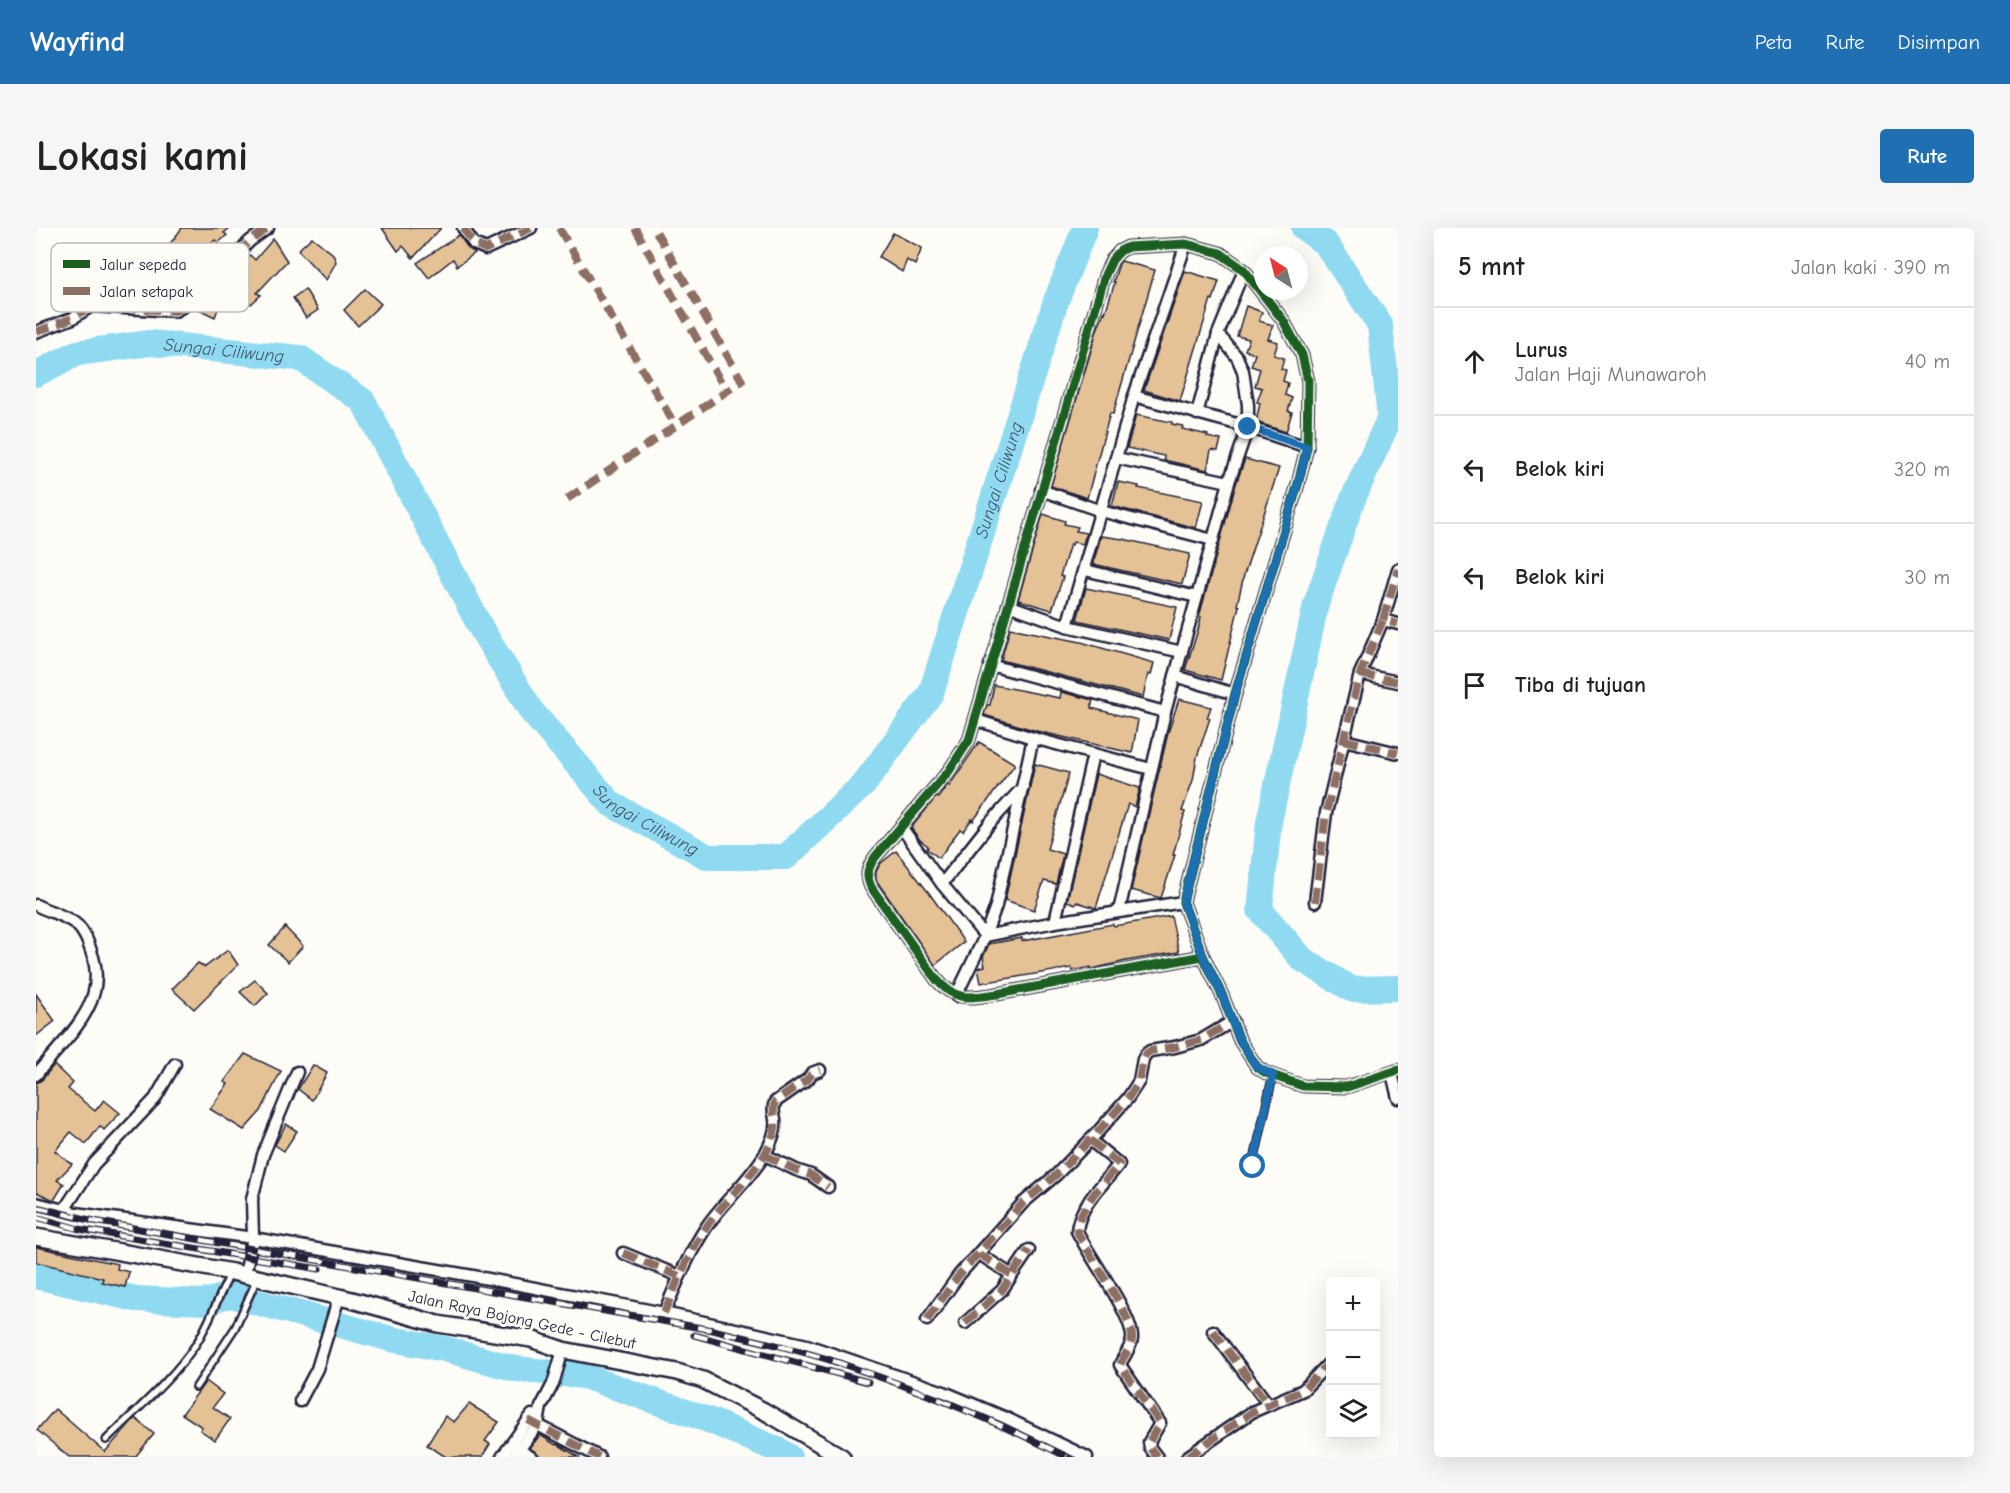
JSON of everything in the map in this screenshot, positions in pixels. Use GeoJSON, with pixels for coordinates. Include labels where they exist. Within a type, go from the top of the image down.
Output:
{"type":"FeatureCollection","features":[{"type":"Feature","properties":{"kind":"main road","name":"Jalan Raya Bojong Gede - Cilebut"},"geometry":{"type":"LineString","coordinates":[[36,1237],[245,1274],[438,1324],[531,1339],[563,1353],[632,1361],[677,1372],[703,1380],[764,1411],[842,1457]]}},
{"type":"Feature","properties":{"kind":"street"},"geometry":{"type":"LineString","coordinates":[[249,243],[268,228]]}},
{"type":"Feature","properties":{"kind":"street"},"geometry":{"type":"LineString","coordinates":[[463,228],[474,244],[486,249],[531,228]]}},
{"type":"Feature","properties":{"kind":"street"},"geometry":{"type":"LineString","coordinates":[[1067,626],[1134,396],[1186,244]]}},
{"type":"Feature","properties":{"kind":"street"},"geometry":{"type":"LineString","coordinates":[[1203,956],[997,994],[972,998],[956,996],[946,990],[936,979],[871,887],[866,876],[873,861],[949,771],[969,740],[1105,275],[1112,260],[1120,251],[1128,247],[1186,244],[1220,254],[1244,270],[1283,320],[1302,355],[1308,381],[1307,447],[1235,694],[1183,902],[1203,956],[1240,1041],[1257,1067],[1303,1086],[1347,1087],[1395,1071],[1398,1098]]}},
{"type":"Feature","properties":{"kind":"street"},"geometry":{"type":"LineString","coordinates":[[1197,414],[1218,334],[1244,270]]}},
{"type":"Feature","properties":{"kind":"street"},"geometry":{"type":"LineString","coordinates":[[36,332],[73,318],[82,312]]}},
{"type":"Feature","properties":{"kind":"street"},"geometry":{"type":"LineString","coordinates":[[1119,911],[1165,712],[1229,482],[1248,427],[1244,371],[1237,357],[1218,334]]}},
{"type":"Feature","properties":{"kind":"street"},"geometry":{"type":"LineString","coordinates":[[1134,396],[1248,427],[1307,447]]}},
{"type":"Feature","properties":{"kind":"street"},"geometry":{"type":"LineString","coordinates":[[1116,458],[1229,482]]}},
{"type":"Feature","properties":{"kind":"street"},"geometry":{"type":"LineString","coordinates":[[1041,490],[1101,510],[1213,540]]}},
{"type":"Feature","properties":{"kind":"street"},"geometry":{"type":"LineString","coordinates":[[1315,902],[1326,813],[1360,674],[1383,620],[1396,583],[1398,569]]}},
{"type":"Feature","properties":{"kind":"street"},"geometry":{"type":"LineString","coordinates":[[1084,570],[1197,597]]}},
{"type":"Feature","properties":{"kind":"street"},"geometry":{"type":"LineString","coordinates":[[1008,605],[1067,626],[1182,652]]}},
{"type":"Feature","properties":{"kind":"street"},"geometry":{"type":"LineString","coordinates":[[1383,620],[1398,624]]}},
{"type":"Feature","properties":{"kind":"street"},"geometry":{"type":"LineString","coordinates":[[990,665],[1165,712]]}},
{"type":"Feature","properties":{"kind":"street"},"geometry":{"type":"LineString","coordinates":[[1360,674],[1398,682]]}},
{"type":"Feature","properties":{"kind":"street"},"geometry":{"type":"LineString","coordinates":[[1175,676],[1235,694]]}},
{"type":"Feature","properties":{"kind":"street"},"geometry":{"type":"LineString","coordinates":[[976,720],[1033,738],[1152,769]]}},
{"type":"Feature","properties":{"kind":"street"},"geometry":{"type":"LineString","coordinates":[[956,996],[986,936],[996,906],[1033,738]]}},
{"type":"Feature","properties":{"kind":"street"},"geometry":{"type":"LineString","coordinates":[[1344,740],[1398,753]]}},
{"type":"Feature","properties":{"kind":"street"},"geometry":{"type":"LineString","coordinates":[[1055,922],[1093,754]]}},
{"type":"Feature","properties":{"kind":"street"},"geometry":{"type":"LineString","coordinates":[[942,884],[990,823],[1023,787]]}},
{"type":"Feature","properties":{"kind":"street"},"geometry":{"type":"LineString","coordinates":[[902,828],[942,884],[986,936]]}},
{"type":"Feature","properties":{"kind":"street"},"geometry":{"type":"LineString","coordinates":[[986,936],[1055,922],[1183,902]]}},
{"type":"Feature","properties":{"kind":"street"},"geometry":{"type":"LineString","coordinates":[[36,904],[76,924],[87,939],[97,969],[96,989],[90,1005],[36,1075]]}},
{"type":"Feature","properties":{"kind":"street"},"geometry":{"type":"LineString","coordinates":[[927,1320],[959,1275],[1023,1203],[1056,1175],[1134,1090],[1139,1081],[1146,1054],[1150,1051],[1201,1040],[1233,1021]]}},
{"type":"Feature","properties":{"kind":"street"},"geometry":{"type":"LineString","coordinates":[[64,1210],[94,1164],[154,1099],[175,1064]]}},
{"type":"Feature","properties":{"kind":"street"},"geometry":{"type":"LineString","coordinates":[[664,1312],[685,1263],[708,1224],[736,1193],[765,1155],[773,1138],[776,1121],[773,1107],[775,1102],[808,1079],[812,1073],[820,1070]]}},
{"type":"Feature","properties":{"kind":"street"},"geometry":{"type":"LineString","coordinates":[[245,1274],[252,1238],[252,1199],[263,1155],[297,1072]]}},
{"type":"Feature","properties":{"kind":"street"},"geometry":{"type":"LineString","coordinates":[[1090,1140],[1119,1164],[1082,1210],[1077,1220],[1077,1231],[1116,1297],[1131,1331],[1132,1340],[1120,1365],[1160,1423],[1149,1442],[1150,1448],[1157,1457]]}},
{"type":"Feature","properties":{"kind":"street"},"geometry":{"type":"LineString","coordinates":[[765,1155],[796,1170],[812,1174],[828,1187]]}},
{"type":"Feature","properties":{"kind":"street"},"geometry":{"type":"LineString","coordinates":[[36,1203],[64,1210],[252,1238],[664,1312],[807,1345],[944,1392],[1006,1418],[1087,1457]]}},
{"type":"Feature","properties":{"kind":"street"},"geometry":{"type":"LineString","coordinates":[[965,1323],[1002,1290],[1029,1250]]}},
{"type":"Feature","properties":{"kind":"street"},"geometry":{"type":"LineString","coordinates":[[623,1253],[679,1276]]}},
{"type":"Feature","properties":{"kind":"street"},"geometry":{"type":"LineString","coordinates":[[979,1254],[1012,1275]]}},
{"type":"Feature","properties":{"kind":"street"},"geometry":{"type":"LineString","coordinates":[[300,1401],[317,1369],[339,1297]]}},
{"type":"Feature","properties":{"kind":"street"},"geometry":{"type":"LineString","coordinates":[[1213,1331],[1268,1404]]}},
{"type":"Feature","properties":{"kind":"street"},"geometry":{"type":"LineString","coordinates":[[502,1457],[515,1450],[533,1422],[553,1384],[563,1353]]}},
{"type":"Feature","properties":{"kind":"street"},"geometry":{"type":"LineString","coordinates":[[1187,1457],[1224,1430],[1268,1404],[1303,1390],[1326,1366]]}},
{"type":"Feature","properties":{"kind":"street"},"geometry":{"type":"LineString","coordinates":[[533,1422],[599,1457]]}},
{"type":"Feature","properties":{"kind":"street"},"geometry":{"type":"LineString","coordinates":[[515,1450],[531,1457]]}},
{"type":"Feature","properties":{"kind":"lane"},"geometry":{"type":"LineString","coordinates":[[1253,1166],[1273,1075]]}},
{"type":"Feature","properties":{"kind":"lane"},"geometry":{"type":"LineString","coordinates":[[106,1440],[162,1384],[195,1346],[222,1286],[245,1274],[250,1293],[235,1328],[196,1387]]}},
{"type":"Feature","properties":{"kind":"building"},"geometry":{"type":"Polygon","coordinates":[[[182,228],[230,228],[224,233],[227,235],[218,243],[215,240],[211,243],[171,243],[182,228]]]}},
{"type":"Feature","properties":{"kind":"building"},"geometry":{"type":"Polygon","coordinates":[[[382,228],[441,228],[413,258],[403,246],[398,251],[382,228]]]}},
{"type":"Feature","properties":{"kind":"building"},"geometry":{"type":"Polygon","coordinates":[[[893,233],[922,248],[915,265],[907,260],[902,272],[879,257],[893,233]]]}},
{"type":"Feature","properties":{"kind":"building"},"geometry":{"type":"Polygon","coordinates":[[[459,235],[468,248],[475,253],[457,266],[453,259],[429,278],[417,263],[459,235]]]}},
{"type":"Feature","properties":{"kind":"building"},"geometry":{"type":"Polygon","coordinates":[[[312,237],[333,254],[336,262],[326,280],[298,250],[312,237]]]}},
{"type":"Feature","properties":{"kind":"building"},"geometry":{"type":"Polygon","coordinates":[[[273,239],[287,261],[257,293],[261,295],[251,304],[249,302],[249,256],[255,260],[273,239]]]}},
{"type":"Feature","properties":{"kind":"building"},"geometry":{"type":"Polygon","coordinates":[[[1121,261],[1155,270],[1113,414],[1110,413],[1087,498],[1051,486],[1097,330],[1105,313],[1121,261]]]}},
{"type":"Feature","properties":{"kind":"building"},"geometry":{"type":"Polygon","coordinates":[[[1185,271],[1219,281],[1213,300],[1211,299],[1180,401],[1144,390],[1185,271]]]}},
{"type":"Feature","properties":{"kind":"building"},"geometry":{"type":"Polygon","coordinates":[[[305,289],[318,310],[306,318],[293,298],[305,289]]]}},
{"type":"Feature","properties":{"kind":"building"},"geometry":{"type":"Polygon","coordinates":[[[365,289],[381,304],[358,326],[344,310],[365,289]]]}},
{"type":"Feature","properties":{"kind":"building"},"geometry":{"type":"Polygon","coordinates":[[[1246,306],[1262,312],[1259,321],[1273,325],[1268,339],[1278,342],[1274,355],[1284,358],[1281,369],[1286,370],[1283,381],[1288,383],[1285,395],[1292,398],[1288,411],[1292,412],[1286,432],[1256,422],[1260,403],[1257,402],[1262,388],[1255,386],[1260,369],[1251,366],[1255,354],[1245,350],[1249,339],[1237,336],[1246,306]]]}},
{"type":"Feature","properties":{"kind":"building"},"geometry":{"type":"Polygon","coordinates":[[[204,312],[217,312],[215,317],[204,312]]]}},
{"type":"Feature","properties":{"kind":"building"},"geometry":{"type":"Polygon","coordinates":[[[1136,415],[1172,422],[1172,424],[1183,426],[1182,429],[1221,440],[1218,451],[1211,450],[1207,470],[1164,460],[1164,456],[1127,448],[1136,415]]]}},
{"type":"Feature","properties":{"kind":"building"},"geometry":{"type":"Polygon","coordinates":[[[1245,459],[1279,468],[1244,575],[1221,680],[1185,670],[1198,630],[1201,617],[1199,617],[1236,484],[1245,459]]]}},
{"type":"Feature","properties":{"kind":"building"},"geometry":{"type":"Polygon","coordinates":[[[1118,482],[1203,501],[1196,528],[1112,506],[1118,482]]]}},
{"type":"Feature","properties":{"kind":"building"},"geometry":{"type":"Polygon","coordinates":[[[1043,514],[1065,521],[1064,524],[1078,527],[1076,531],[1086,533],[1083,544],[1073,542],[1072,545],[1070,544],[1060,576],[1063,577],[1052,610],[1018,600],[1043,514]]]}},
{"type":"Feature","properties":{"kind":"building"},"geometry":{"type":"Polygon","coordinates":[[[1101,536],[1190,554],[1182,584],[1093,564],[1101,536]]]}},
{"type":"Feature","properties":{"kind":"building"},"geometry":{"type":"Polygon","coordinates":[[[1086,588],[1177,607],[1169,640],[1077,620],[1086,588]]]}},
{"type":"Feature","properties":{"kind":"building"},"geometry":{"type":"Polygon","coordinates":[[[1010,628],[1081,642],[1154,663],[1151,675],[1148,674],[1143,697],[1001,660],[1010,628]]]}},
{"type":"Feature","properties":{"kind":"building"},"geometry":{"type":"Polygon","coordinates":[[[994,685],[1060,698],[1061,692],[1093,700],[1091,708],[1138,720],[1132,753],[1037,731],[984,715],[987,705],[990,705],[994,685]]]}},
{"type":"Feature","properties":{"kind":"building"},"geometry":{"type":"Polygon","coordinates":[[[1179,699],[1211,707],[1193,780],[1182,811],[1185,812],[1173,855],[1175,855],[1161,898],[1131,890],[1168,733],[1179,699]]]}},
{"type":"Feature","properties":{"kind":"building"},"geometry":{"type":"Polygon","coordinates":[[[979,742],[1015,764],[973,821],[972,819],[963,831],[960,829],[939,858],[927,849],[928,846],[911,828],[936,797],[938,798],[947,785],[949,786],[979,742]]]}},
{"type":"Feature","properties":{"kind":"building"},"geometry":{"type":"Polygon","coordinates":[[[1035,764],[1069,773],[1047,849],[1063,854],[1056,884],[1044,881],[1034,910],[1005,900],[1035,764]]]}},
{"type":"Feature","properties":{"kind":"building"},"geometry":{"type":"Polygon","coordinates":[[[1096,774],[1140,788],[1135,807],[1128,804],[1096,908],[1067,901],[1096,774]]]}},
{"type":"Feature","properties":{"kind":"building"},"geometry":{"type":"Polygon","coordinates":[[[896,851],[964,942],[935,965],[876,880],[876,872],[880,864],[896,851]]]}},
{"type":"Feature","properties":{"kind":"building"},"geometry":{"type":"Polygon","coordinates":[[[1171,916],[1179,952],[1092,969],[1091,967],[1072,971],[1071,968],[981,983],[978,968],[985,966],[983,957],[989,944],[1022,938],[1022,941],[1171,916]]]}},
{"type":"Feature","properties":{"kind":"building"},"geometry":{"type":"Polygon","coordinates":[[[285,927],[303,946],[288,962],[269,945],[285,927]]]}},
{"type":"Feature","properties":{"kind":"building"},"geometry":{"type":"Polygon","coordinates":[[[228,950],[238,965],[194,1009],[172,989],[198,963],[205,967],[228,950]]]}},
{"type":"Feature","properties":{"kind":"building"},"geometry":{"type":"Polygon","coordinates":[[[255,980],[268,993],[255,1006],[240,992],[255,980]]]}},
{"type":"Feature","properties":{"kind":"building"},"geometry":{"type":"Polygon","coordinates":[[[36,994],[55,1021],[36,1036],[36,994]]]}},
{"type":"Feature","properties":{"kind":"building"},"geometry":{"type":"Polygon","coordinates":[[[245,1054],[281,1071],[261,1111],[244,1130],[210,1109],[228,1084],[224,1082],[245,1054]]]}},
{"type":"Feature","properties":{"kind":"building"},"geometry":{"type":"Polygon","coordinates":[[[54,1065],[73,1083],[68,1089],[95,1111],[104,1100],[120,1113],[104,1130],[100,1126],[86,1144],[71,1132],[55,1151],[72,1164],[57,1180],[64,1184],[54,1200],[36,1192],[36,1083],[42,1080],[54,1065]]]}},
{"type":"Feature","properties":{"kind":"building"},"geometry":{"type":"Polygon","coordinates":[[[313,1065],[327,1073],[312,1100],[298,1089],[313,1065]]]}},
{"type":"Feature","properties":{"kind":"building"},"geometry":{"type":"Polygon","coordinates":[[[286,1124],[297,1131],[284,1151],[275,1145],[286,1124]]]}},
{"type":"Feature","properties":{"kind":"building"},"geometry":{"type":"Polygon","coordinates":[[[36,1247],[118,1264],[117,1269],[129,1272],[125,1287],[102,1282],[103,1278],[36,1262],[36,1247]]]}},
{"type":"Feature","properties":{"kind":"building"},"geometry":{"type":"Polygon","coordinates":[[[206,1381],[223,1394],[213,1407],[230,1419],[215,1440],[200,1430],[202,1427],[182,1414],[206,1381]]]}},
{"type":"Feature","properties":{"kind":"building"},"geometry":{"type":"Polygon","coordinates":[[[469,1404],[499,1422],[485,1441],[490,1444],[482,1457],[446,1457],[427,1445],[445,1416],[454,1422],[469,1404]]]}},
{"type":"Feature","properties":{"kind":"building"},"geometry":{"type":"Polygon","coordinates":[[[55,1409],[105,1452],[135,1418],[154,1434],[135,1457],[69,1457],[37,1430],[55,1409]]]}},
{"type":"Feature","properties":{"kind":"building"},"geometry":{"type":"Polygon","coordinates":[[[540,1435],[579,1457],[541,1457],[530,1448],[540,1435]]]}},
{"type":"Feature","properties":{"kind":"waterway","name":"Sungai Ciliwung"},"geometry":{"type":"LineString","coordinates":[[36,374],[77,353],[150,343],[300,358],[363,401],[482,630],[532,712],[611,804],[708,857],[786,857],[864,784],[931,693],[1056,301],[1085,228]]}},
{"type":"Feature","properties":{"kind":"waterway","name":"Sungai Ciliwung"},"geometry":{"type":"LineString","coordinates":[[1304,228],[1326,244],[1380,325],[1390,417],[1352,501],[1316,604],[1269,822],[1260,910],[1302,959],[1351,989],[1398,988]]}},
{"type":"Feature","properties":{"kind":"waterway"},"geometry":{"type":"LineString","coordinates":[[36,1276],[136,1299],[203,1302],[231,1295],[391,1339],[445,1349],[516,1369],[584,1376],[711,1421],[789,1457]]}},
{"type":"Feature","properties":{"kind":"railway"},"geometry":{"type":"LineString","coordinates":[[36,1207],[94,1221],[713,1330],[765,1342],[834,1361],[906,1387],[961,1408],[1067,1457]]}},
{"type":"Feature","properties":{"kind":"railway"},"geometry":{"type":"LineString","coordinates":[[36,1217],[79,1229],[319,1269]]}},
{"type":"Feature","properties":{"kind":"railway"},"geometry":{"type":"LineString","coordinates":[[694,1335],[868,1382]]}},
{"type":"Feature","properties":{"kind":"marked path"},"geometry":{"type":"LineString","coordinates":[[248,243],[268,228]]}},
{"type":"Feature","properties":{"kind":"marked path"},"geometry":{"type":"LineString","coordinates":[[463,228],[474,244],[486,249],[531,228]]}},
{"type":"Feature","properties":{"kind":"marked path"},"geometry":{"type":"LineString","coordinates":[[559,228],[675,425]]}},
{"type":"Feature","properties":{"kind":"marked path"},"geometry":{"type":"LineString","coordinates":[[635,228],[726,391]]}},
{"type":"Feature","properties":{"kind":"marked path"},"geometry":{"type":"LineString","coordinates":[[567,499],[742,381],[654,228]]}},
{"type":"Feature","properties":{"kind":"marked path"},"geometry":{"type":"LineString","coordinates":[[36,332],[73,318],[82,312]]}},
{"type":"Feature","properties":{"kind":"marked path"},"geometry":{"type":"LineString","coordinates":[[1383,620],[1398,569]]}},
{"type":"Feature","properties":{"kind":"marked path"},"geometry":{"type":"LineString","coordinates":[[1315,902],[1326,813],[1360,674],[1383,620],[1398,624]]}},
{"type":"Feature","properties":{"kind":"marked path"},"geometry":{"type":"LineString","coordinates":[[1360,674],[1398,682]]}},
{"type":"Feature","properties":{"kind":"marked path"},"geometry":{"type":"LineString","coordinates":[[1344,740],[1398,753]]}},
{"type":"Feature","properties":{"kind":"marked path"},"geometry":{"type":"LineString","coordinates":[[927,1320],[959,1275],[1023,1203],[1056,1175],[1128,1098],[1139,1081],[1146,1054],[1150,1051],[1201,1040],[1233,1021]]}},
{"type":"Feature","properties":{"kind":"marked path"},"geometry":{"type":"LineString","coordinates":[[664,1313],[701,1236],[759,1164],[767,1150],[775,1128],[773,1109],[775,1102],[808,1079],[812,1073],[820,1070]]}},
{"type":"Feature","properties":{"kind":"marked path"},"geometry":{"type":"LineString","coordinates":[[1090,1140],[1119,1164],[1087,1204],[1082,1212],[1077,1231],[1118,1301],[1131,1329],[1132,1339],[1129,1349],[1120,1365],[1160,1423],[1149,1442],[1150,1448],[1157,1457]]}},
{"type":"Feature","properties":{"kind":"marked path"},"geometry":{"type":"LineString","coordinates":[[765,1155],[811,1175],[828,1187]]}},
{"type":"Feature","properties":{"kind":"marked path"},"geometry":{"type":"LineString","coordinates":[[965,1323],[1002,1290],[1029,1250]]}},
{"type":"Feature","properties":{"kind":"marked path"},"geometry":{"type":"LineString","coordinates":[[623,1253],[679,1276]]}},
{"type":"Feature","properties":{"kind":"marked path"},"geometry":{"type":"LineString","coordinates":[[979,1254],[1012,1275]]}},
{"type":"Feature","properties":{"kind":"marked path"},"geometry":{"type":"LineString","coordinates":[[1213,1331],[1268,1404]]}},
{"type":"Feature","properties":{"kind":"marked path"},"geometry":{"type":"LineString","coordinates":[[1187,1457],[1252,1412],[1303,1390],[1326,1366]]}},
{"type":"Feature","properties":{"kind":"marked path"},"geometry":{"type":"LineString","coordinates":[[528,1420],[599,1457]]}},
{"type":"Feature","properties":{"kind":"cycle path"},"geometry":{"type":"LineString","coordinates":[[1203,956],[997,994],[963,997],[950,992],[936,979],[871,887],[868,878],[869,867],[876,856],[949,771],[969,740],[1105,275],[1112,260],[1120,251],[1128,247],[1186,244],[1220,253],[1244,270],[1283,320],[1302,355],[1308,381],[1307,447],[1235,694],[1183,902],[1203,956],[1222,995],[1240,1041],[1257,1067],[1266,1073],[1303,1086],[1347,1087],[1398,1070]]}},
{"type":"Feature","properties":{"kind":"route"},"geometry":{"type":"LineString","coordinates":[[1248,427],[1307,447],[1235,694],[1183,902],[1203,956],[1222,995],[1240,1041],[1257,1067],[1273,1075],[1253,1166]]}}]}
